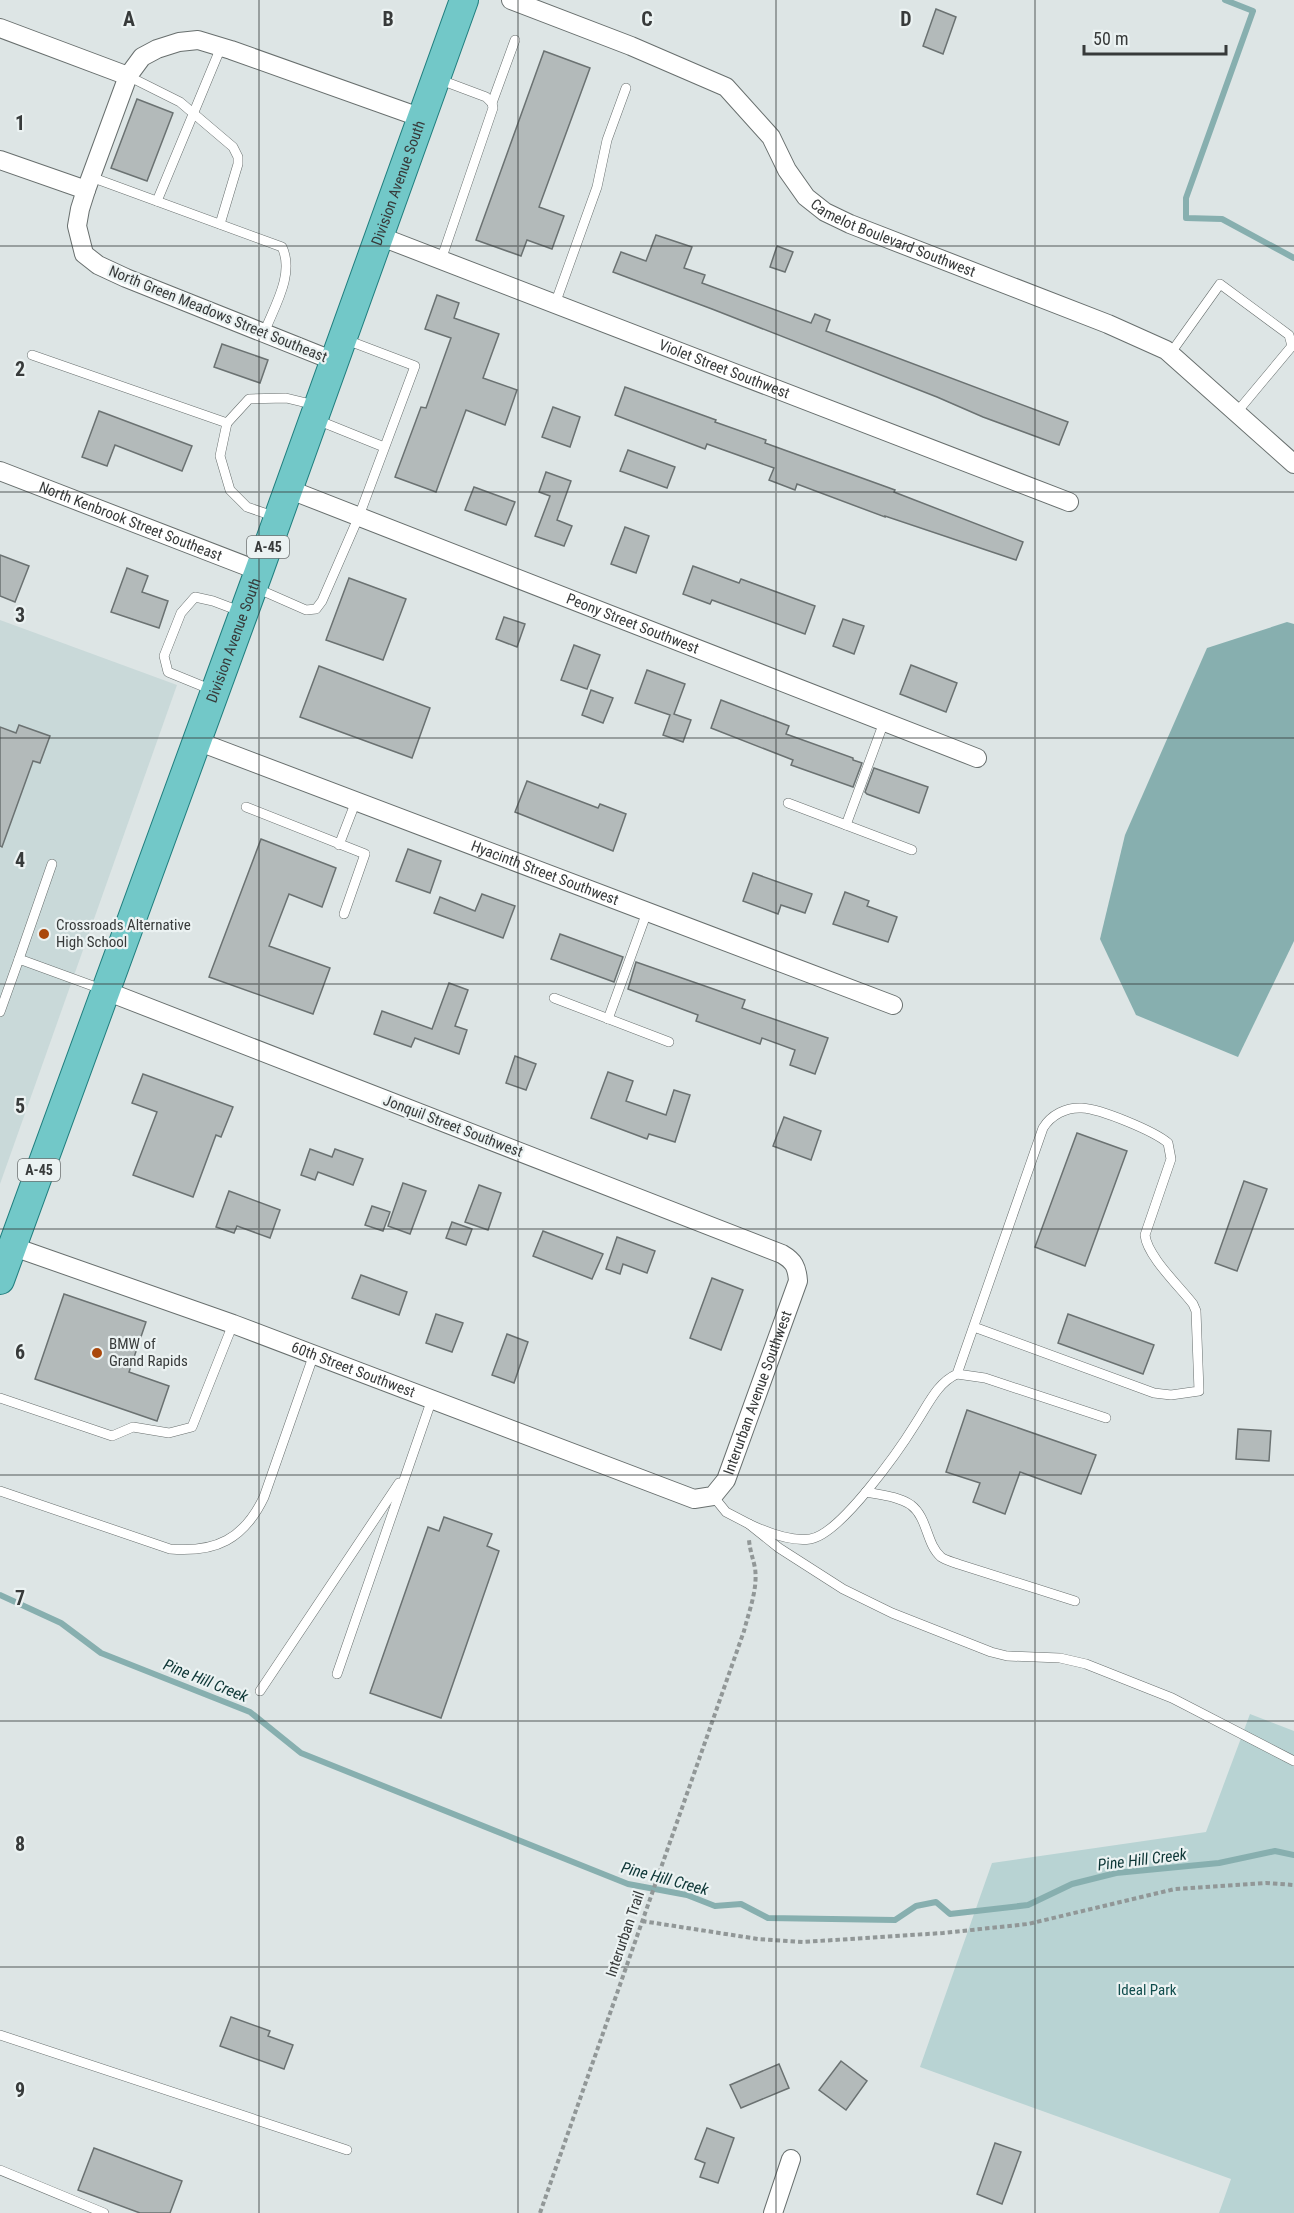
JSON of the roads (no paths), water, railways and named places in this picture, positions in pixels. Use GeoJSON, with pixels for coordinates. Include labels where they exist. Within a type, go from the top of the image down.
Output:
{"type":"FeatureCollection","features":[{"type":"Feature","properties":{"kind":"main road","name":"Division Avenue South"},"geometry":{"type":"LineString","coordinates":[[0,1280],[464,0]]}},
{"type":"Feature","properties":{"kind":"street","name":"Camelot Boulevard Southwest"},"geometry":{"type":"LineString","coordinates":[[511,0],[631,46],[726,87],[771,137],[787,170],[806,197],[825,212],[850,224],[1108,324],[1170,354],[1294,464]]}},
{"type":"Feature","properties":{"kind":"street"},"geometry":{"type":"LineString","coordinates":[[0,28],[129,76],[142,57],[157,49],[179,42],[198,40],[422,118]]}},
{"type":"Feature","properties":{"kind":"street","name":"North Green Meadows Street Southeast"},"geometry":{"type":"LineString","coordinates":[[129,76],[80,209],[77,226],[84,254],[98,265],[126,278],[264,333],[338,350]]}},
{"type":"Feature","properties":{"kind":"street"},"geometry":{"type":"LineString","coordinates":[[0,160],[88,184]]}},
{"type":"Feature","properties":{"kind":"street","name":"Violet Street Southwest"},"geometry":{"type":"LineString","coordinates":[[379,236],[1070,502]]}},
{"type":"Feature","properties":{"kind":"street","name":"North Kenbrook Street Southeast"},"geometry":{"type":"LineString","coordinates":[[0,471],[252,590]]}},
{"type":"Feature","properties":{"kind":"street","name":"Peony Street Southwest"},"geometry":{"type":"LineString","coordinates":[[288,489],[977,758]]}},
{"type":"Feature","properties":{"kind":"street","name":"Hyacinth Street Southwest"},"geometry":{"type":"LineString","coordinates":[[197,741],[892,1005]]}},
{"type":"Feature","properties":{"kind":"street","name":"Jonquil Street Southwest"},"geometry":{"type":"LineString","coordinates":[[106,991],[782,1254],[791,1259],[796,1266]]}},
{"type":"Feature","properties":{"kind":"street","name":"60th Street Southwest"},"geometry":{"type":"LineString","coordinates":[[11,1246],[314,1354],[694,1499],[713,1496]]}},
{"type":"Feature","properties":{"kind":"street","name":"Interurban Avenue Southwest"},"geometry":{"type":"LineString","coordinates":[[713,1496],[726,1480],[798,1281],[796,1266]]}},
{"type":"Feature","properties":{"kind":"street"},"geometry":{"type":"LineString","coordinates":[[772,2213],[791,2159]]}},
{"type":"Feature","properties":{"kind":"lane"},"geometry":{"type":"LineString","coordinates":[[441,260],[515,40]]}},
{"type":"Feature","properties":{"kind":"lane"},"geometry":{"type":"LineString","coordinates":[[157,201],[221,47]]}},
{"type":"Feature","properties":{"kind":"lane"},"geometry":{"type":"LineString","coordinates":[[129,76],[180,102],[233,147],[238,157],[238,164],[220,224]]}},
{"type":"Feature","properties":{"kind":"lane"},"geometry":{"type":"LineString","coordinates":[[436,79],[486,97],[492,103]]}},
{"type":"Feature","properties":{"kind":"lane"},"geometry":{"type":"LineString","coordinates":[[555,304],[597,187],[606,140],[626,88]]}},
{"type":"Feature","properties":{"kind":"lane"},"geometry":{"type":"LineString","coordinates":[[88,184],[157,201],[282,247],[286,257],[285,278],[264,333]]}},
{"type":"Feature","properties":{"kind":"lane"},"geometry":{"type":"LineString","coordinates":[[1170,354],[1220,284],[1289,335],[1292,346],[1237,412]]}},
{"type":"Feature","properties":{"kind":"lane"},"geometry":{"type":"LineString","coordinates":[[215,691],[168,672],[164,656],[181,613],[195,597],[213,601],[252,590],[306,610],[316,609],[322,601],[359,516],[415,366],[338,350]]}},
{"type":"Feature","properties":{"kind":"lane"},"geometry":{"type":"LineString","coordinates":[[32,355],[227,423]]}},
{"type":"Feature","properties":{"kind":"lane"},"geometry":{"type":"LineString","coordinates":[[278,518],[247,507],[231,490],[220,456],[227,423],[249,399],[286,398],[384,447]]}},
{"type":"Feature","properties":{"kind":"lane"},"geometry":{"type":"LineString","coordinates":[[846,825],[884,722]]}},
{"type":"Feature","properties":{"kind":"lane"},"geometry":{"type":"LineString","coordinates":[[339,845],[356,801]]}},
{"type":"Feature","properties":{"kind":"lane"},"geometry":{"type":"LineString","coordinates":[[788,803],[912,850]]}},
{"type":"Feature","properties":{"kind":"lane"},"geometry":{"type":"LineString","coordinates":[[246,807],[365,854],[344,914]]}},
{"type":"Feature","properties":{"kind":"lane"},"geometry":{"type":"LineString","coordinates":[[0,1012],[52,864]]}},
{"type":"Feature","properties":{"kind":"lane"},"geometry":{"type":"LineString","coordinates":[[608,1019],[647,912]]}},
{"type":"Feature","properties":{"kind":"lane"},"geometry":{"type":"LineString","coordinates":[[19,958],[106,991]]}},
{"type":"Feature","properties":{"kind":"lane"},"geometry":{"type":"LineString","coordinates":[[554,998],[669,1042]]}},
{"type":"Feature","properties":{"kind":"lane"},"geometry":{"type":"LineString","coordinates":[[957,1374],[1043,1128],[1048,1121],[1063,1111],[1082,1108],[1154,1133],[1168,1143],[1171,1159],[1145,1235],[1146,1242],[1155,1256],[1196,1311],[1199,1391],[1171,1395],[1154,1393],[974,1327]]}},
{"type":"Feature","properties":{"kind":"lane"},"geometry":{"type":"LineString","coordinates":[[0,1398],[112,1436],[133,1427],[169,1433],[192,1427],[233,1324]]}},
{"type":"Feature","properties":{"kind":"lane"},"geometry":{"type":"LineString","coordinates":[[0,1491],[170,1549],[191,1551],[226,1542],[243,1530],[255,1515],[264,1497],[314,1354]]}},
{"type":"Feature","properties":{"kind":"lane"},"geometry":{"type":"LineString","coordinates":[[713,1496],[726,1512],[772,1533],[801,1539],[819,1537],[866,1492],[937,1391],[948,1378],[957,1374],[985,1378],[1106,1418]]}},
{"type":"Feature","properties":{"kind":"lane"},"geometry":{"type":"LineString","coordinates":[[338,1674],[432,1399]]}},
{"type":"Feature","properties":{"kind":"lane"},"geometry":{"type":"LineString","coordinates":[[260,1691],[407,1471]]}},
{"type":"Feature","properties":{"kind":"lane"},"geometry":{"type":"LineString","coordinates":[[866,1492],[898,1499],[915,1508],[920,1514],[935,1550],[941,1557],[1075,1601]]}},
{"type":"Feature","properties":{"kind":"lane"},"geometry":{"type":"LineString","coordinates":[[749,1524],[817,1574],[866,1602],[991,1652],[1013,1656],[1060,1658],[1086,1664],[1172,1698],[1292,1758]]}},
{"type":"Feature","properties":{"kind":"lane"},"geometry":{"type":"LineString","coordinates":[[0,2035],[347,2150]]}},
{"type":"Feature","properties":{"kind":"lane"},"geometry":{"type":"LineString","coordinates":[[0,2170],[104,2213]]}},
{"type":"Feature","properties":{"kind":"waterway"},"geometry":{"type":"LineString","coordinates":[[1225,0],[1253,11],[1186,198],[1186,218],[1222,219],[1294,258]]}},
{"type":"Feature","properties":{"kind":"waterway","name":"Pine Hill Creek"},"geometry":{"type":"LineString","coordinates":[[0,1595],[61,1623],[101,1653],[250,1712],[301,1753],[628,1884],[687,1895],[715,1906],[741,1904],[768,1918],[895,1920],[916,1906],[936,1902],[950,1914],[1028,1905],[1072,1884],[1116,1873],[1219,1863],[1275,1851],[1294,1855]]}},
{"type":"Feature","properties":{"kind":"place","name":"Crossroads Alternative High School"},"geometry":{"type":"Point","coordinates":[44,934]}},
{"type":"Feature","properties":{"kind":"place","name":"BMW of Grand Rapids"},"geometry":{"type":"Point","coordinates":[97,1353]}},
{"type":"Feature","properties":{"kind":"park label","name":"Ideal Park"},"geometry":{"type":"Point","coordinates":[1147,1990]}}]}
